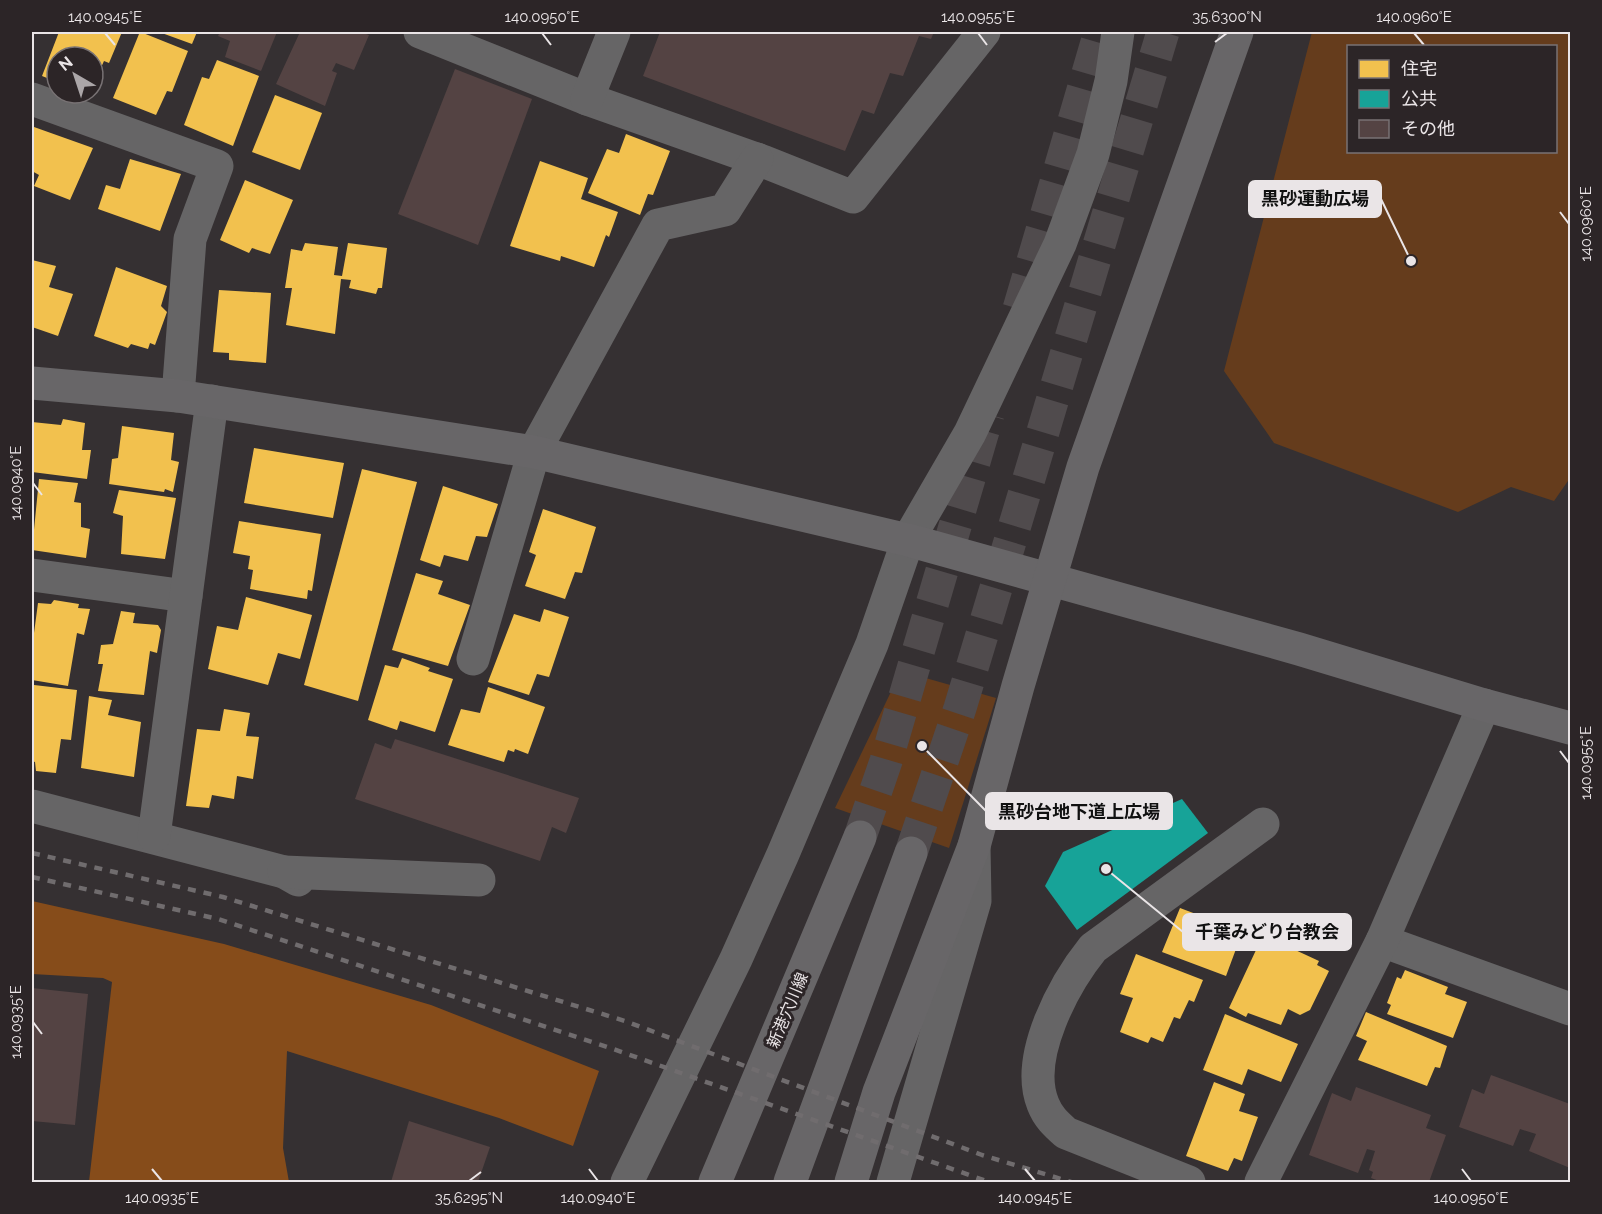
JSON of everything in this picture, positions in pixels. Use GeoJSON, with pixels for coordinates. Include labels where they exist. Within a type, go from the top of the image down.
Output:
{"type":"FeatureCollection","features":[{"type":"Feature","properties":{"kind":"street"},"geometry":{"type":"LineString","coordinates":[[420,32],[587,99],[758,159],[854,197],[984,32]]}},
{"type":"Feature","properties":{"kind":"street"},"geometry":{"type":"LineString","coordinates":[[587,99],[614,32]]}},
{"type":"Feature","properties":{"kind":"street"},"geometry":{"type":"LineString","coordinates":[[627,1182],[736,958],[783,854],[872,644],[908,540],[970,434],[1060,243],[1093,154],[1111,81],[1118,32]]}},
{"type":"Feature","properties":{"kind":"street"},"geometry":{"type":"LineString","coordinates":[[852,1182],[879,1092],[974,846],[1083,467],[1238,32]]}},
{"type":"Feature","properties":{"kind":"street"},"geometry":{"type":"LineString","coordinates":[[32,99],[217,166],[190,239],[178,396]]}},
{"type":"Feature","properties":{"kind":"street"},"geometry":{"type":"LineString","coordinates":[[473,660],[534,452],[658,225],[725,210],[758,159]]}},
{"type":"Feature","properties":{"kind":"street"},"geometry":{"type":"LineString","coordinates":[[32,383],[178,396],[534,452],[908,540],[1299,649],[1484,705],[1570,728]]}},
{"type":"Feature","properties":{"kind":"street"},"geometry":{"type":"LineString","coordinates":[[154,836],[212,401]]}},
{"type":"Feature","properties":{"kind":"street"},"geometry":{"type":"LineString","coordinates":[[32,575],[186,596]]}},
{"type":"Feature","properties":{"kind":"street"},"geometry":{"type":"LineString","coordinates":[[1262,1182],[1382,941],[1484,705]]}},
{"type":"Feature","properties":{"kind":"street"},"geometry":{"type":"LineString","coordinates":[[32,806],[154,836],[291,876],[479,880]]}},
{"type":"Feature","properties":{"kind":"street"},"geometry":{"type":"LineString","coordinates":[[1189,1182],[1066,1133],[1052,1120],[1043,1104],[1039,1083],[1039,1062],[1059,1000],[1073,974],[1093,948],[1263,824]]}},
{"type":"Feature","properties":{"kind":"street","name":"新港穴川線"},"geometry":{"type":"LineString","coordinates":[[715,1182],[860,837]]}},
{"type":"Feature","properties":{"kind":"street"},"geometry":{"type":"LineString","coordinates":[[893,1182],[975,901],[974,846]]}},
{"type":"Feature","properties":{"kind":"street"},"geometry":{"type":"LineString","coordinates":[[790,1182],[827,1076],[911,853]]}},
{"type":"Feature","properties":{"kind":"street"},"geometry":{"type":"LineString","coordinates":[[1382,941],[1570,1009]]}},
{"type":"Feature","properties":{"kind":"street"},"geometry":{"type":"LineString","coordinates":[[639,1182],[652,1129]]}},
{"type":"Feature","properties":{"kind":"shaded area"},"geometry":{"type":"Polygon","coordinates":[[[1312,32],[1570,32],[1570,478],[1554,501],[1511,487],[1458,512],[1274,443],[1224,371],[1312,32]]]}},
{"type":"Feature","properties":{"kind":"shaded area"},"geometry":{"type":"Polygon","coordinates":[[[901,671],[996,698],[949,848],[835,808],[901,671]]]}},
{"type":"Feature","properties":{"kind":"shaded area"},"geometry":{"type":"Polygon","coordinates":[[[32,901],[224,944],[431,1005],[599,1071],[573,1146],[499,1118],[287,1051],[283,1148],[289,1182],[89,1182],[112,982],[103,978],[32,974],[32,901]]]}},
{"type":"Feature","properties":{"kind":"building: 住宅"},"geometry":{"type":"Polygon","coordinates":[[[59,32],[122,32],[109,63],[105,61],[105,45],[54,45],[59,32]]]}},
{"type":"Feature","properties":{"kind":"building: 住宅"},"geometry":{"type":"Polygon","coordinates":[[[159,32],[197,32],[192,44],[159,32]]]}},
{"type":"Feature","properties":{"kind":"building: 住宅"},"geometry":{"type":"Polygon","coordinates":[[[143,33],[188,51],[172,92],[167,91],[156,115],[113,98],[139,34],[143,33]]]}},
{"type":"Feature","properties":{"kind":"building: 住宅"},"geometry":{"type":"Polygon","coordinates":[[[217,60],[259,76],[233,146],[184,125],[202,77],[209,79],[217,60]]]}},
{"type":"Feature","properties":{"kind":"building: 住宅"},"geometry":{"type":"Polygon","coordinates":[[[275,95],[322,113],[300,170],[252,152],[275,95]]]}},
{"type":"Feature","properties":{"kind":"building: 住宅"},"geometry":{"type":"Polygon","coordinates":[[[34,127],[93,148],[70,200],[34,186],[39,175],[32,171],[34,127]]]}},
{"type":"Feature","properties":{"kind":"building: 住宅"},"geometry":{"type":"Polygon","coordinates":[[[626,134],[670,151],[653,195],[648,194],[640,215],[588,193],[607,149],[619,153],[626,134]]]}},
{"type":"Feature","properties":{"kind":"building: 住宅"},"geometry":{"type":"Polygon","coordinates":[[[130,159],[181,174],[160,231],[98,209],[106,185],[120,189],[130,159]]]}},
{"type":"Feature","properties":{"kind":"building: 住宅"},"geometry":{"type":"Polygon","coordinates":[[[540,161],[588,178],[581,199],[618,212],[594,267],[561,256],[560,261],[510,246],[540,161]]]}},
{"type":"Feature","properties":{"kind":"building: 住宅"},"geometry":{"type":"Polygon","coordinates":[[[245,180],[293,200],[270,254],[252,248],[249,253],[220,240],[245,180]]]}},
{"type":"Feature","properties":{"kind":"building: 住宅"},"geometry":{"type":"Polygon","coordinates":[[[305,243],[338,247],[334,275],[342,276],[348,243],[387,248],[382,288],[378,288],[376,294],[349,288],[351,280],[341,279],[335,334],[286,325],[292,288],[285,288],[291,249],[302,251],[305,243]]]}},
{"type":"Feature","properties":{"kind":"building: 住宅"},"geometry":{"type":"Polygon","coordinates":[[[32,260],[56,266],[49,287],[73,294],[58,336],[32,327],[32,260]]]}},
{"type":"Feature","properties":{"kind":"building: 住宅"},"geometry":{"type":"Polygon","coordinates":[[[116,267],[167,286],[161,306],[167,312],[155,345],[150,343],[148,349],[131,344],[128,348],[94,336],[116,267]]]}},
{"type":"Feature","properties":{"kind":"building: 住宅"},"geometry":{"type":"Polygon","coordinates":[[[219,290],[271,293],[266,363],[229,360],[229,353],[213,352],[219,290]]]}},
{"type":"Feature","properties":{"kind":"building: 住宅"},"geometry":{"type":"Polygon","coordinates":[[[63,419],[85,423],[82,450],[91,450],[87,479],[32,472],[32,422],[61,425],[63,419]]]}},
{"type":"Feature","properties":{"kind":"building: 住宅"},"geometry":{"type":"Polygon","coordinates":[[[122,426],[174,433],[171,460],[179,462],[173,492],[165,489],[164,492],[109,484],[112,459],[118,458],[122,426]]]}},
{"type":"Feature","properties":{"kind":"building: 住宅"},"geometry":{"type":"Polygon","coordinates":[[[254,448],[344,463],[333,518],[244,503],[254,448]]]}},
{"type":"Feature","properties":{"kind":"building: 住宅"},"geometry":{"type":"Polygon","coordinates":[[[362,469],[417,482],[358,701],[304,685],[362,469]]]}},
{"type":"Feature","properties":{"kind":"building: 住宅"},"geometry":{"type":"Polygon","coordinates":[[[39,479],[78,483],[74,502],[81,503],[81,527],[90,529],[86,558],[32,550],[39,479]]]}},
{"type":"Feature","properties":{"kind":"building: 住宅"},"geometry":{"type":"Polygon","coordinates":[[[443,486],[498,504],[487,537],[476,536],[468,561],[444,555],[440,567],[420,560],[443,486]]]}},
{"type":"Feature","properties":{"kind":"building: 住宅"},"geometry":{"type":"Polygon","coordinates":[[[119,490],[176,498],[165,559],[121,554],[123,516],[113,513],[119,490]]]}},
{"type":"Feature","properties":{"kind":"building: 住宅"},"geometry":{"type":"Polygon","coordinates":[[[543,509],[596,527],[582,573],[575,572],[565,599],[525,586],[536,555],[529,552],[543,509]]]}},
{"type":"Feature","properties":{"kind":"building: 住宅"},"geometry":{"type":"Polygon","coordinates":[[[239,521],[321,534],[312,591],[308,590],[307,599],[250,589],[253,570],[248,569],[250,556],[233,553],[239,521]]]}},
{"type":"Feature","properties":{"kind":"building: 住宅"},"geometry":{"type":"Polygon","coordinates":[[[416,573],[443,581],[438,594],[470,605],[448,666],[392,650],[416,573]]]}},
{"type":"Feature","properties":{"kind":"building: 住宅"},"geometry":{"type":"Polygon","coordinates":[[[246,597],[312,615],[300,659],[278,653],[268,685],[208,669],[217,626],[238,630],[246,597]]]}},
{"type":"Feature","properties":{"kind":"building: 住宅"},"geometry":{"type":"Polygon","coordinates":[[[54,600],[79,604],[78,608],[90,609],[84,635],[77,633],[68,686],[32,680],[32,648],[38,603],[51,604],[54,600]]]}},
{"type":"Feature","properties":{"kind":"building: 住宅"},"geometry":{"type":"Polygon","coordinates":[[[544,609],[569,617],[549,677],[537,674],[529,695],[488,682],[514,614],[540,622],[544,609]]]}},
{"type":"Feature","properties":{"kind":"building: 住宅"},"geometry":{"type":"Polygon","coordinates":[[[121,611],[135,613],[133,623],[158,625],[161,630],[157,653],[150,651],[144,695],[98,691],[103,664],[98,664],[101,645],[113,644],[121,611]]]}},
{"type":"Feature","properties":{"kind":"building: 住宅"},"geometry":{"type":"Polygon","coordinates":[[[402,658],[430,668],[428,671],[453,679],[435,732],[400,721],[397,730],[368,720],[385,665],[398,668],[402,658]]]}},
{"type":"Feature","properties":{"kind":"building: 住宅"},"geometry":{"type":"Polygon","coordinates":[[[34,685],[77,690],[71,740],[61,739],[56,773],[36,771],[35,762],[32,761],[34,685]]]}},
{"type":"Feature","properties":{"kind":"building: 住宅"},"geometry":{"type":"Polygon","coordinates":[[[488,687],[545,707],[528,754],[515,749],[514,752],[508,750],[504,762],[448,745],[461,709],[480,713],[488,687]]]}},
{"type":"Feature","properties":{"kind":"building: 住宅"},"geometry":{"type":"Polygon","coordinates":[[[89,696],[112,700],[108,715],[141,722],[134,777],[81,768],[89,696]]]}},
{"type":"Feature","properties":{"kind":"building: 住宅"},"geometry":{"type":"Polygon","coordinates":[[[224,709],[250,713],[246,736],[259,737],[253,779],[237,776],[234,799],[212,795],[209,808],[186,806],[197,729],[220,731],[224,709]]]}},
{"type":"Feature","properties":{"kind":"building: 住宅"},"geometry":{"type":"Polygon","coordinates":[[[1180,908],[1249,934],[1243,951],[1236,949],[1226,976],[1162,952],[1180,908]]]}},
{"type":"Feature","properties":{"kind":"building: 住宅"},"geometry":{"type":"Polygon","coordinates":[[[1263,935],[1319,961],[1317,965],[1329,971],[1310,1010],[1300,1015],[1288,1009],[1281,1025],[1248,1013],[1246,1017],[1229,1008],[1263,935]]]}},
{"type":"Feature","properties":{"kind":"building: 住宅"},"geometry":{"type":"Polygon","coordinates":[[[1136,954],[1203,980],[1194,1002],[1189,1000],[1180,1019],[1174,1017],[1163,1042],[1151,1037],[1148,1043],[1120,1032],[1133,998],[1120,994],[1136,954]]]}},
{"type":"Feature","properties":{"kind":"building: 住宅"},"geometry":{"type":"Polygon","coordinates":[[[1405,970],[1448,987],[1445,994],[1467,1002],[1453,1038],[1387,1014],[1391,1005],[1387,1003],[1397,977],[1401,979],[1405,970]]]}},
{"type":"Feature","properties":{"kind":"building: 住宅"},"geometry":{"type":"Polygon","coordinates":[[[1366,1012],[1447,1046],[1440,1068],[1435,1067],[1427,1086],[1358,1060],[1367,1041],[1356,1036],[1366,1012]]]}},
{"type":"Feature","properties":{"kind":"building: 住宅"},"geometry":{"type":"Polygon","coordinates":[[[1225,1014],[1298,1044],[1281,1082],[1248,1069],[1242,1085],[1203,1070],[1225,1014]]]}},
{"type":"Feature","properties":{"kind":"building: 住宅"},"geometry":{"type":"Polygon","coordinates":[[[1214,1082],[1245,1094],[1239,1111],[1258,1117],[1242,1161],[1234,1158],[1228,1171],[1186,1156],[1214,1082]]]}},
{"type":"Feature","properties":{"kind":"building: 公共"},"geometry":{"type":"Polygon","coordinates":[[[1182,799],[1208,833],[1077,930],[1045,886],[1063,852],[1182,799]]]}},
{"type":"Feature","properties":{"kind":"building: その他"},"geometry":{"type":"Polygon","coordinates":[[[220,32],[277,32],[261,71],[225,57],[230,41],[218,36],[220,32]]]}},
{"type":"Feature","properties":{"kind":"building: その他"},"geometry":{"type":"Polygon","coordinates":[[[300,32],[360,32],[369,35],[354,70],[336,63],[332,71],[337,73],[325,106],[276,84],[300,32]]]}},
{"type":"Feature","properties":{"kind":"building: その他"},"geometry":{"type":"Polygon","coordinates":[[[660,32],[934,32],[931,39],[919,36],[903,76],[890,73],[874,114],[862,110],[845,151],[643,76],[660,32]]]}},
{"type":"Feature","properties":{"kind":"building: その他"},"geometry":{"type":"Polygon","coordinates":[[[455,69],[532,99],[478,245],[398,214],[455,69]]]}},
{"type":"Feature","properties":{"kind":"building: その他"},"geometry":{"type":"Polygon","coordinates":[[[395,739],[579,798],[566,833],[552,827],[540,861],[355,799],[375,743],[391,749],[395,739]]]}},
{"type":"Feature","properties":{"kind":"building: その他"},"geometry":{"type":"Polygon","coordinates":[[[32,988],[88,994],[75,1125],[32,1121],[32,988]]]}},
{"type":"Feature","properties":{"kind":"building: その他"},"geometry":{"type":"Polygon","coordinates":[[[1491,1075],[1570,1104],[1570,1168],[1529,1151],[1536,1134],[1520,1129],[1513,1146],[1459,1127],[1472,1089],[1484,1094],[1491,1075]]]}},
{"type":"Feature","properties":{"kind":"building: その他"},"geometry":{"type":"Polygon","coordinates":[[[1356,1087],[1431,1115],[1426,1128],[1446,1135],[1429,1182],[1382,1182],[1371,1178],[1373,1172],[1369,1170],[1375,1151],[1367,1149],[1358,1173],[1309,1155],[1332,1093],[1351,1101],[1356,1087]]]}},
{"type":"Feature","properties":{"kind":"building: その他"},"geometry":{"type":"Polygon","coordinates":[[[409,1121],[490,1147],[478,1182],[391,1182],[409,1121]]]}},
{"type":"Feature","properties":{"kind":"tunnel"},"geometry":{"type":"LineString","coordinates":[[1019,309],[1100,32]]}},
{"type":"Feature","properties":{"kind":"tunnel"},"geometry":{"type":"LineString","coordinates":[[911,853],[960,708],[1163,32]]}},
{"type":"Feature","properties":{"kind":"tunnel"},"geometry":{"type":"LineString","coordinates":[[860,837],[886,761],[988,414]]}},
{"type":"Feature","properties":{"kind":"railway"},"geometry":{"type":"LineString","coordinates":[[32,853],[223,897],[625,1021],[982,1155],[1071,1182]]}},
{"type":"Feature","properties":{"kind":"railway"},"geometry":{"type":"LineString","coordinates":[[32,877],[218,919],[613,1049],[989,1182]]}},
{"type":"Feature","properties":{"kind":"place","name":"黒砂運動広場"},"geometry":{"type":"Point","coordinates":[1411,261]}},
{"type":"Feature","properties":{"kind":"place","name":"黒砂台地下道上広場"},"geometry":{"type":"Point","coordinates":[922,746]}},
{"type":"Feature","properties":{"kind":"place","name":"千葉みどり台教会"},"geometry":{"type":"Point","coordinates":[1106,869]}}]}
